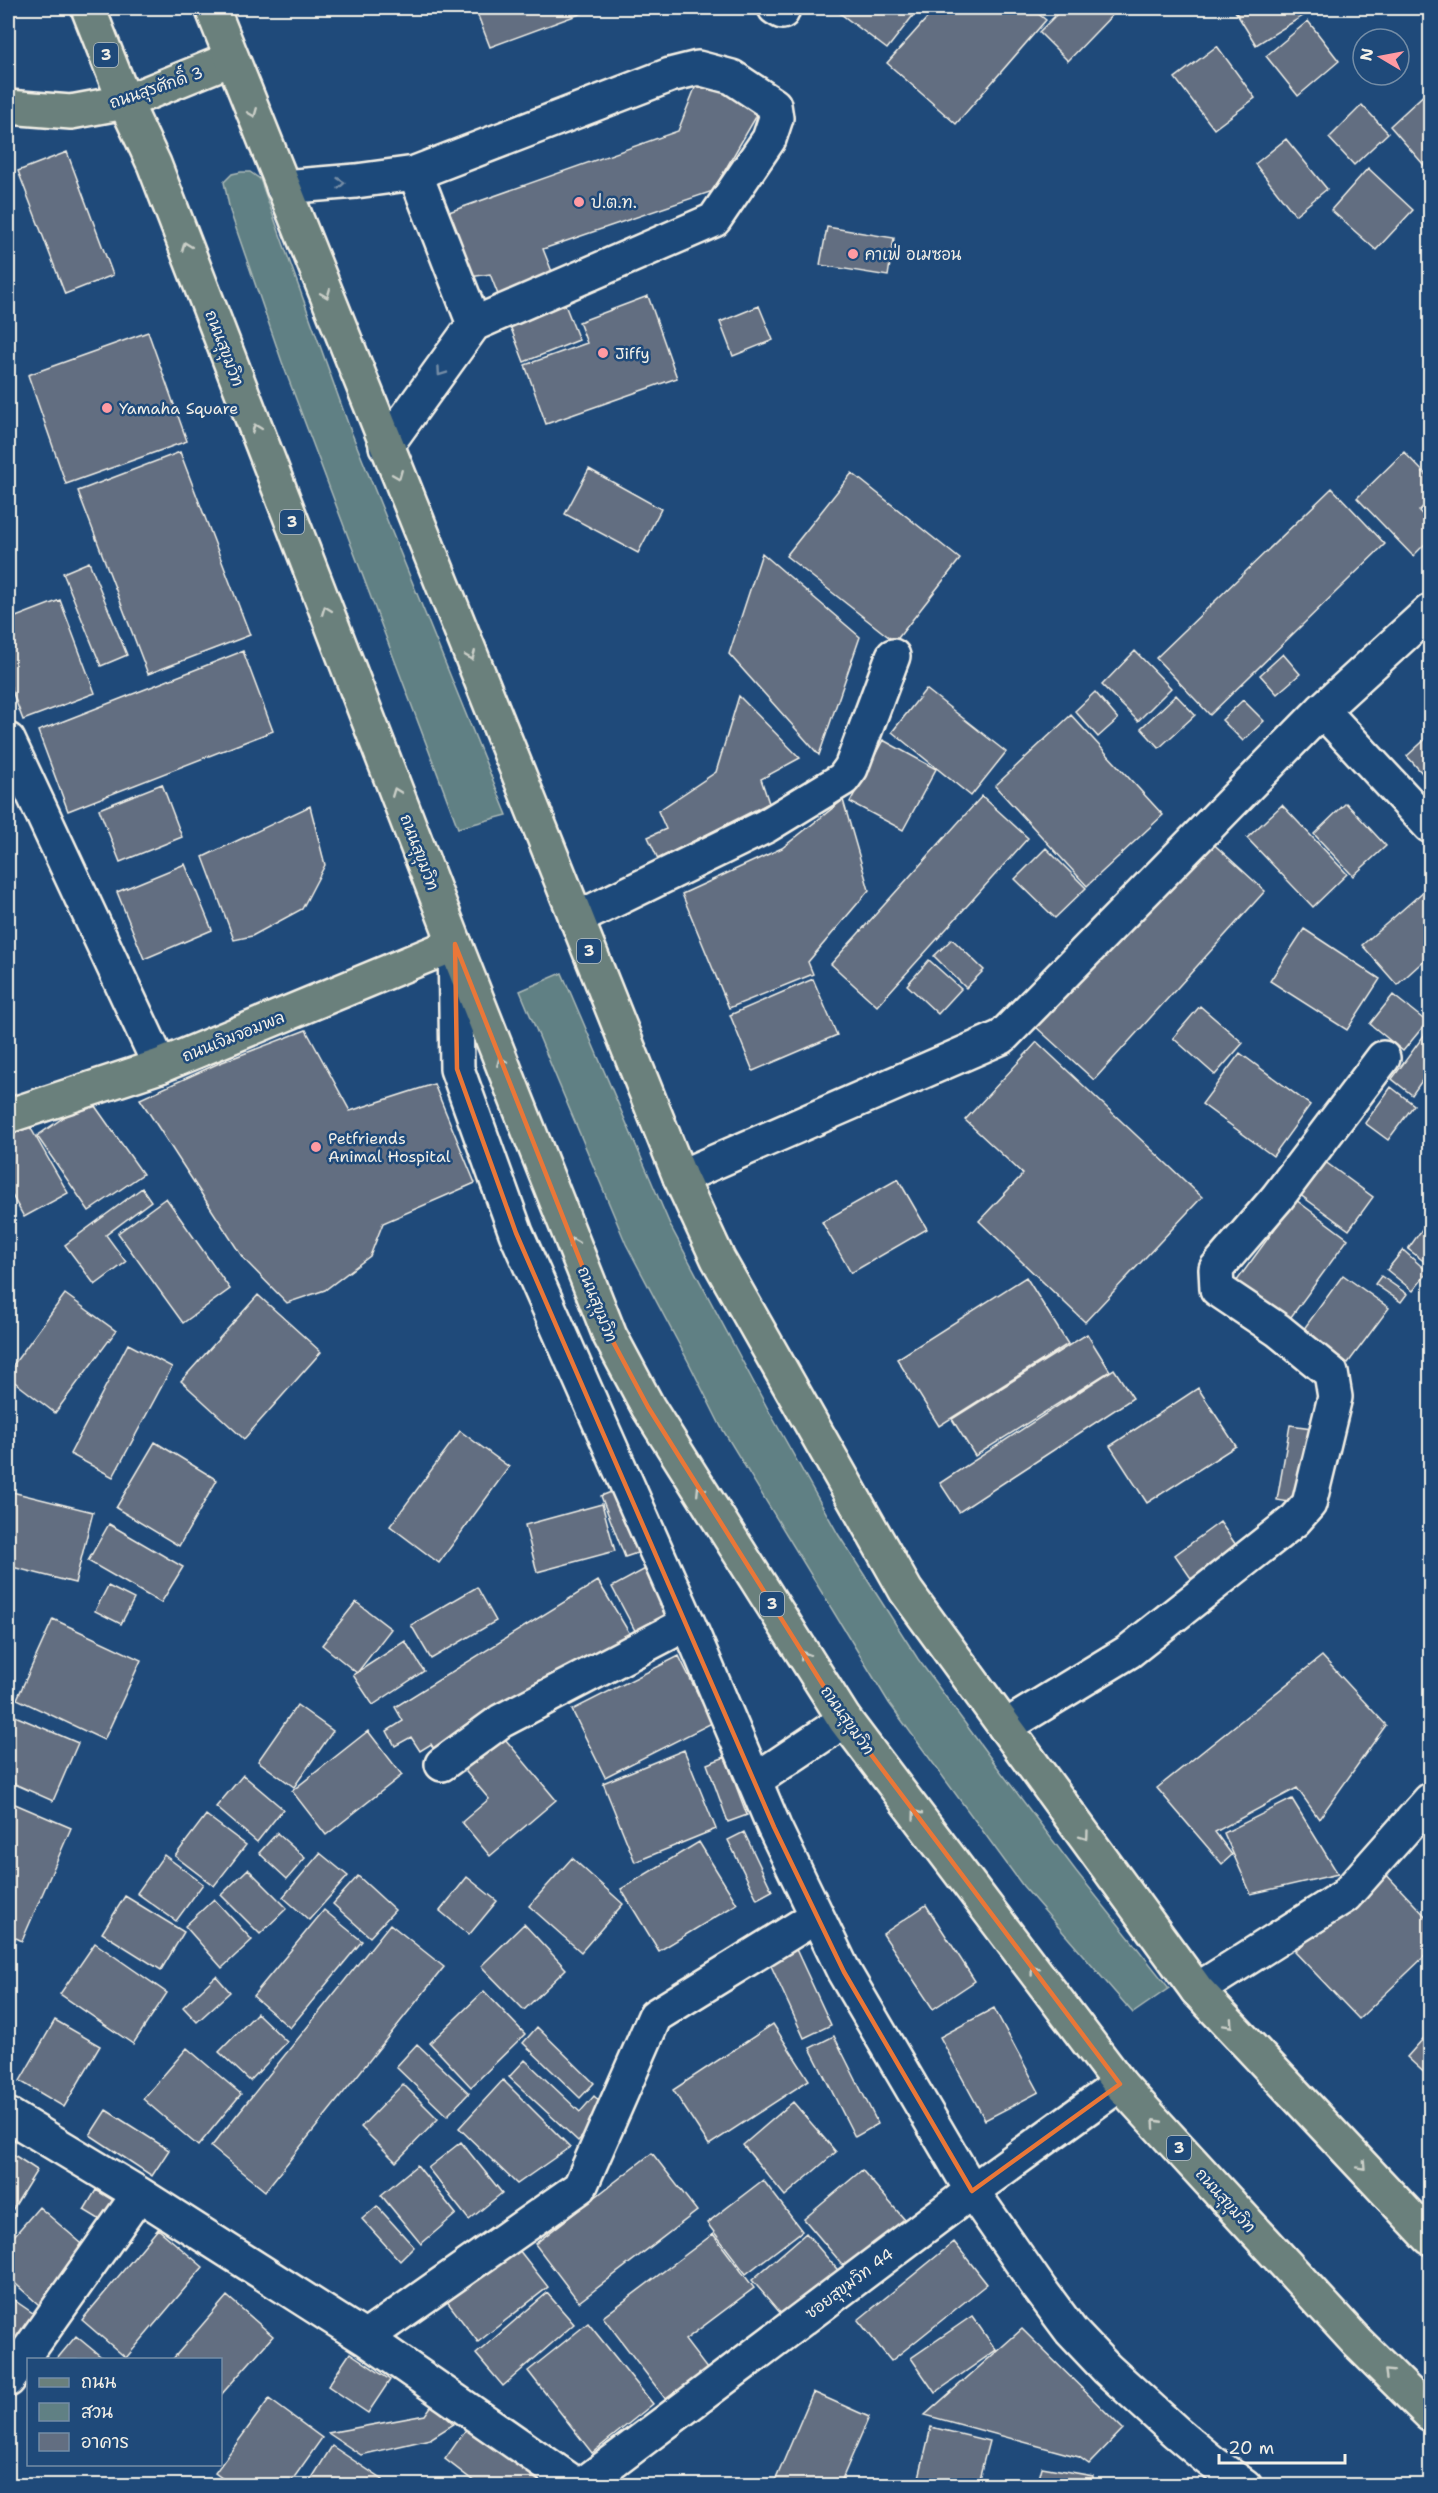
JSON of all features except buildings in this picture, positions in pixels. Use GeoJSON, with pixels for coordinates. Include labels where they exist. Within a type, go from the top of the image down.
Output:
{"type":"FeatureCollection","features":[{"type":"Feature","properties":{"kind":"main road","name":"ถนนสุขุมวิท"},"geometry":{"type":"LineString","coordinates":[[88,8],[125,102],[154,164],[455,944],[610,1336],[648,1407],[845,1720],[1120,2084],[1357,2342],[1431,2414]]}},
{"type":"Feature","properties":{"kind":"main road","name":"3"},"geometry":{"type":"LineString","coordinates":[[212,8],[576,920],[680,1177],[718,1259],[906,1592],[1197,1990],[1431,2238]]}},
{"type":"Feature","properties":{"kind":"main road","name":"ถนนสุรศักดิ์ 3"},"geometry":{"type":"LineString","coordinates":[[8,107],[71,112],[125,102],[231,59]]}},
{"type":"Feature","properties":{"kind":"main road","name":"ถนนเจิมจอมพล"},"geometry":{"type":"LineString","coordinates":[[8,1116],[159,1066],[455,944]]}},
{"type":"Feature","properties":{"kind":"street"},"geometry":{"type":"LineString","coordinates":[[282,187],[415,173],[670,75],[698,68],[732,77],[774,105],[776,118],[769,139],[714,220],[474,324],[386,446]]}},
{"type":"Feature","properties":{"kind":"street"},"geometry":{"type":"LineString","coordinates":[[415,173],[474,324]]}},
{"type":"Feature","properties":{"kind":"street"},"geometry":{"type":"LineString","coordinates":[[680,1177],[1002,1037],[1322,710],[1431,611]]}},
{"type":"Feature","properties":{"kind":"street"},"geometry":{"type":"LineString","coordinates":[[576,920],[766,826],[843,779],[851,768],[893,656]]}},
{"type":"Feature","properties":{"kind":"street"},"geometry":{"type":"LineString","coordinates":[[1322,710],[1431,826]]}},
{"type":"Feature","properties":{"kind":"street"},"geometry":{"type":"LineString","coordinates":[[8,740],[159,1066]]}},
{"type":"Feature","properties":{"kind":"street"},"geometry":{"type":"LineString","coordinates":[[455,944],[457,1069],[516,1233],[688,1623],[754,1781],[844,1972],[972,2191],[1071,2331],[1107,2369],[1176,2432],[1245,2486]]}},
{"type":"Feature","properties":{"kind":"street"},"geometry":{"type":"LineString","coordinates":[[1005,1726],[1128,1652],[1295,1520],[1308,1504],[1335,1397],[1331,1373],[1278,1330],[1216,1289],[1216,1269],[1277,1197],[1383,1058]]}},
{"type":"Feature","properties":{"kind":"street"},"geometry":{"type":"LineString","coordinates":[[568,1352],[610,1336]]}},
{"type":"Feature","properties":{"kind":"street"},"geometry":{"type":"LineString","coordinates":[[442,1764],[501,1721],[688,1623]]}},
{"type":"Feature","properties":{"kind":"street"},"geometry":{"type":"LineString","coordinates":[[754,1781],[845,1720]]}},
{"type":"Feature","properties":{"kind":"street"},"geometry":{"type":"LineString","coordinates":[[1197,1990],[1345,1896],[1431,1800]]}},
{"type":"Feature","properties":{"kind":"street"},"geometry":{"type":"LineString","coordinates":[[365,2338],[580,2187],[655,2016],[817,1916]]}},
{"type":"Feature","properties":{"kind":"street","name":"ซอยสุขุมวิท 44"},"geometry":{"type":"LineString","coordinates":[[579,2486],[972,2191],[1120,2084]]}},
{"type":"Feature","properties":{"kind":"street"},"geometry":{"type":"LineString","coordinates":[[8,2115],[139,2194],[365,2338],[579,2486]]}},
{"type":"Feature","properties":{"kind":"street"},"geometry":{"type":"LineString","coordinates":[[8,2380],[139,2194]]}},
{"type":"Feature","properties":{"kind":"highlighted area"},"geometry":{"type":"Polygon","coordinates":[[[455,944],[610,1336],[648,1407],[845,1720],[1120,2084],[972,2191],[844,1972],[774,1827],[516,1233],[457,1069],[455,944]]]}},
{"type":"Feature","properties":{"kind":"green space"},"geometry":{"type":"Polygon","coordinates":[[[250,172],[260,179],[350,429],[507,815],[458,828],[282,362],[230,211],[224,182],[232,174],[250,172]]]}},
{"type":"Feature","properties":{"kind":"green space"},"geometry":{"type":"Polygon","coordinates":[[[562,973],[671,1227],[770,1413],[838,1534],[918,1659],[1076,1871],[1169,1988],[1133,2013],[1023,1886],[889,1703],[721,1427],[626,1244],[520,991],[562,973]]]}},
{"type":"Feature","properties":{"kind":"place","name":"ป.ต.ท."},"geometry":{"type":"Point","coordinates":[579,202]}},
{"type":"Feature","properties":{"kind":"place","name":"คาเฟ่ อเมซอน"},"geometry":{"type":"Point","coordinates":[853,254]}},
{"type":"Feature","properties":{"kind":"place","name":"Jiffy"},"geometry":{"type":"Point","coordinates":[603,353]}},
{"type":"Feature","properties":{"kind":"place","name":"Yamaha Square"},"geometry":{"type":"Point","coordinates":[107,408]}},
{"type":"Feature","properties":{"kind":"place","name":"Petfriends Animal Hospital"},"geometry":{"type":"Point","coordinates":[316,1147]}}]}
